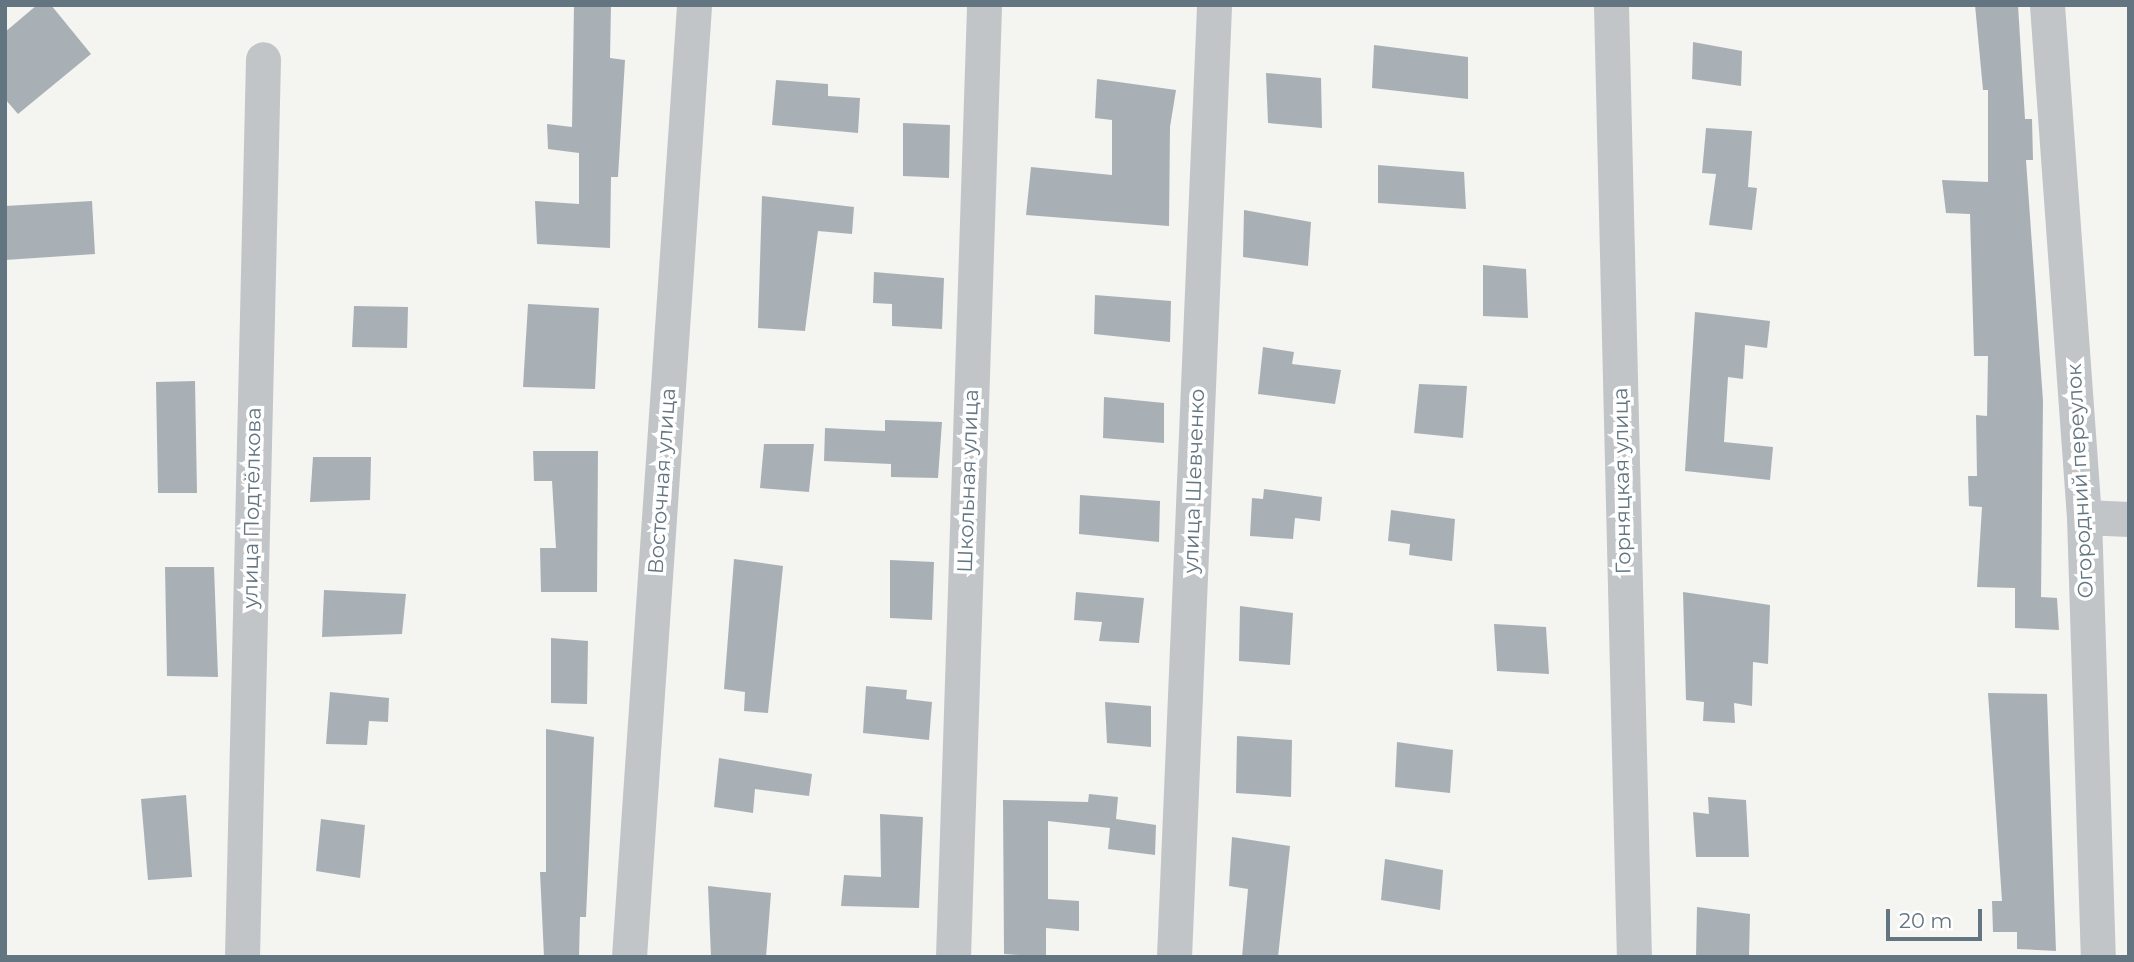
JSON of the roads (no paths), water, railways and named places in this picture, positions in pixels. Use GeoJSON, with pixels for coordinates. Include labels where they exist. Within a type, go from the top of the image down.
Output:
{"type":"FeatureCollection","features":[{"type":"Feature","properties":{"kind":"street","name":"Восточная улица"},"geometry":{"type":"LineString","coordinates":[[629,957],[694,5]]}},
{"type":"Feature","properties":{"kind":"street","name":"Школьная улица"},"geometry":{"type":"LineString","coordinates":[[953,957],[984,5]]}},
{"type":"Feature","properties":{"kind":"street","name":"улица Шевченко"},"geometry":{"type":"LineString","coordinates":[[1174,957],[1214,5]]}},
{"type":"Feature","properties":{"kind":"street","name":"Горняцкая улица"},"geometry":{"type":"LineString","coordinates":[[1611,5],[1634,957]]}},
{"type":"Feature","properties":{"kind":"street","name":"Огородний переулок"},"geometry":{"type":"LineString","coordinates":[[2047,5],[2084,517],[2098,957]]}},
{"type":"Feature","properties":{"kind":"street","name":"улица Подтёлкова"},"geometry":{"type":"LineString","coordinates":[[242,957],[263,59]]}},
{"type":"Feature","properties":{"kind":"street"},"geometry":{"type":"LineString","coordinates":[[2084,517],[2129,519]]}}]}
